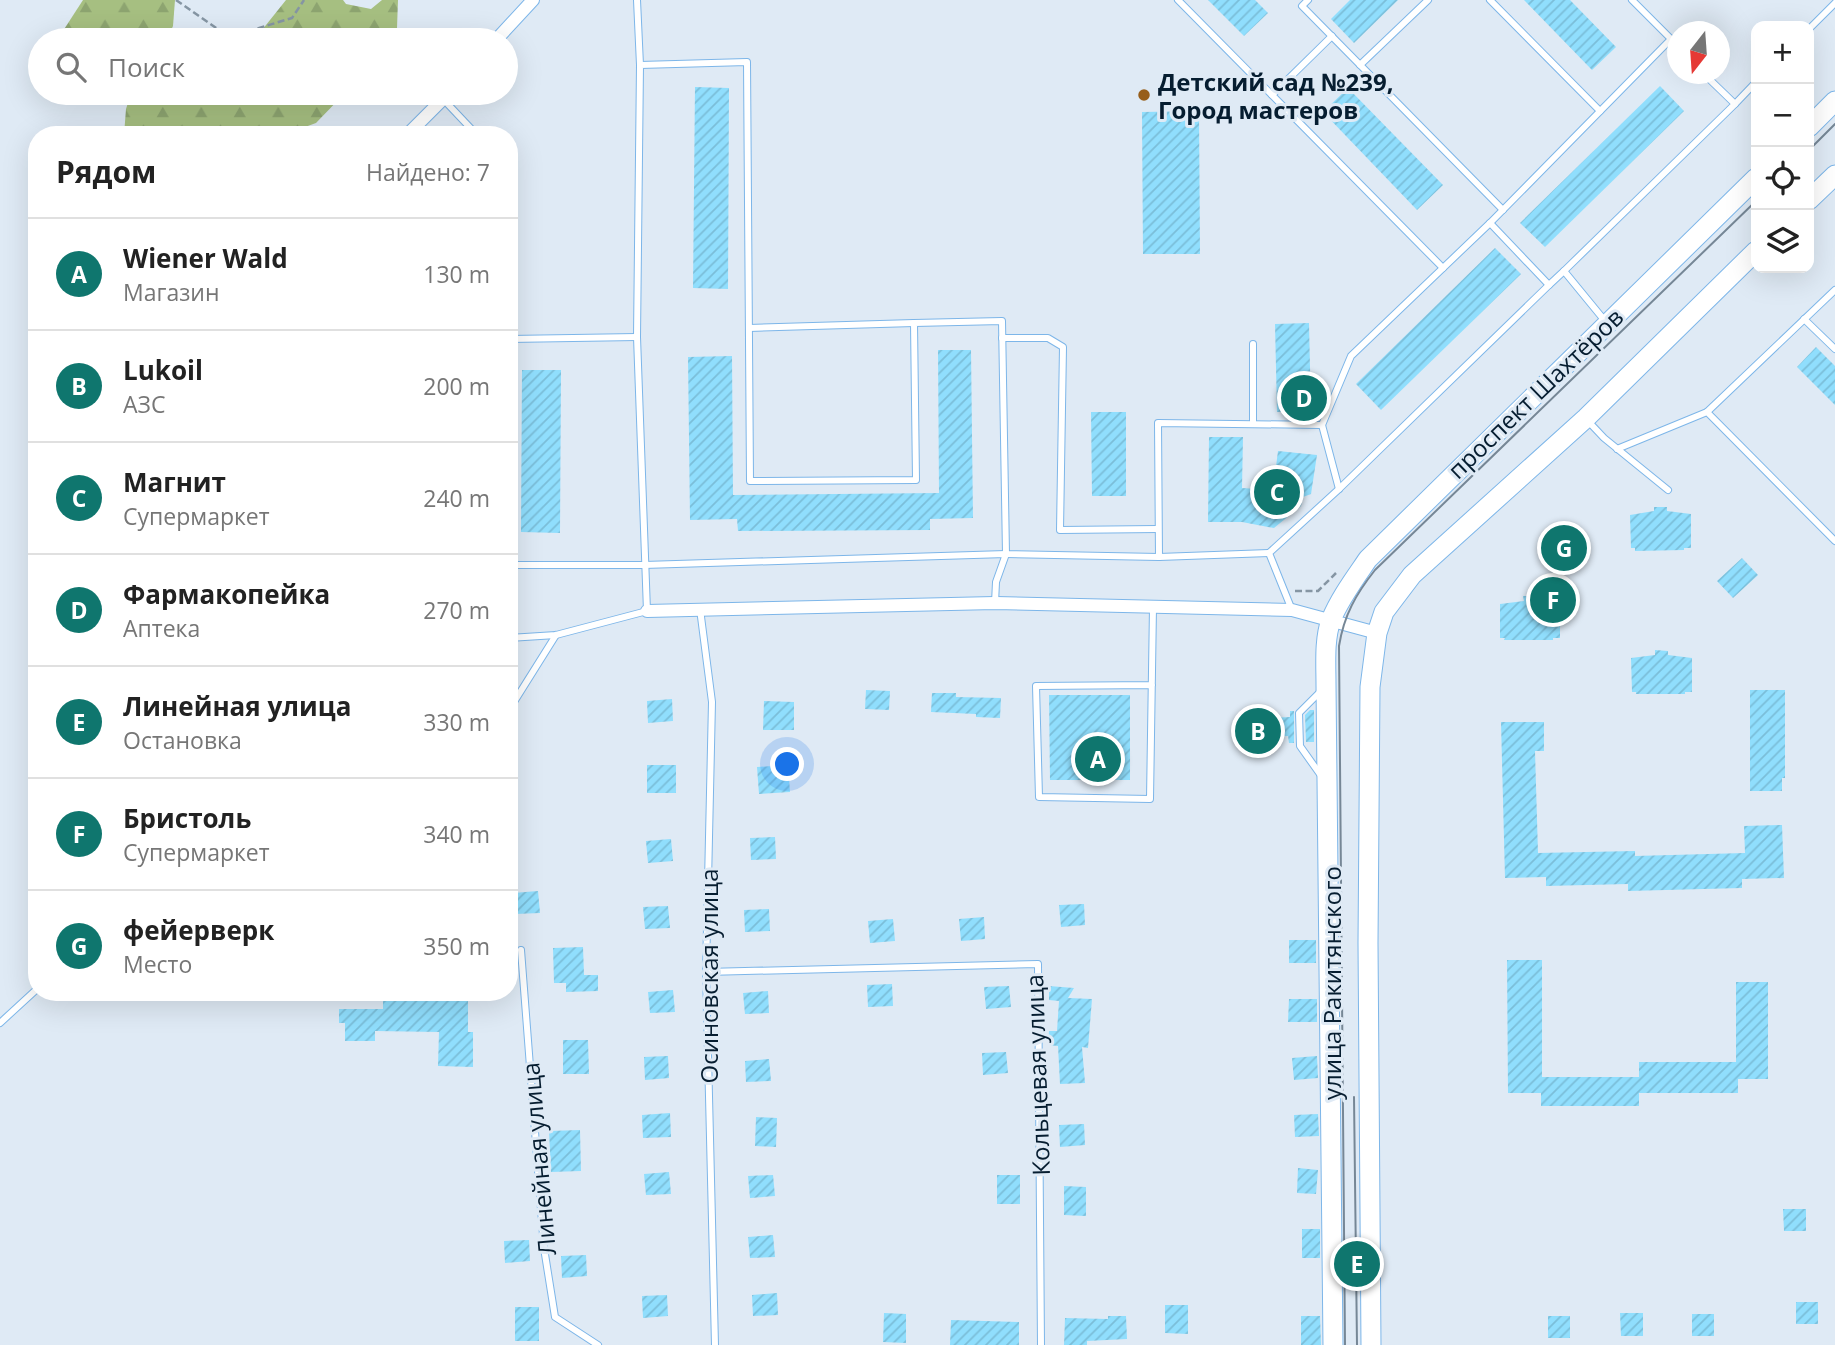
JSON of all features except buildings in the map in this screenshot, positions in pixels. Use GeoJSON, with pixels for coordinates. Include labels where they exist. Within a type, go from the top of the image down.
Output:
{"type":"FeatureCollection","features":[{"type":"Feature","properties":{"kind":"main road"},"geometry":{"type":"LineString","coordinates":[[1814,122],[1835,101]]}},
{"type":"Feature","properties":{"kind":"main road"},"geometry":{"type":"LineString","coordinates":[[1814,195],[1835,175]]}},
{"type":"Feature","properties":{"kind":"main road","name":"проспект Шахтёров"},"geometry":{"type":"LineString","coordinates":[[1330,622],[1343,595],[1368,559],[1751,183]]}},
{"type":"Feature","properties":{"kind":"main road","name":"проспект Шахтёров"},"geometry":{"type":"LineString","coordinates":[[1370,687],[1377,633],[1384,612],[1412,575],[1586,418],[1751,256]]}},
{"type":"Feature","properties":{"kind":"main road","name":"улица Ракитянского"},"geometry":{"type":"LineString","coordinates":[[1330,622],[1326,649],[1326,685],[1334,1345]]}},
{"type":"Feature","properties":{"kind":"main road","name":"улица Ракитянского"},"geometry":{"type":"LineString","coordinates":[[1370,687],[1368,943],[1371,1345]]}},
{"type":"Feature","properties":{"kind":"street"},"geometry":{"type":"LineString","coordinates":[[507,28],[533,0]]}},
{"type":"Feature","properties":{"kind":"street"},"geometry":{"type":"LineString","coordinates":[[416,126],[437,105]]}},
{"type":"Feature","properties":{"kind":"street"},"geometry":{"type":"LineString","coordinates":[[647,611],[995,603],[1292,610],[1377,633]]}},
{"type":"Feature","properties":{"kind":"lane"},"geometry":{"type":"LineString","coordinates":[[518,637],[555,635],[647,611],[637,337],[640,65],[637,0]]}},
{"type":"Feature","properties":{"kind":"lane"},"geometry":{"type":"LineString","coordinates":[[1178,0],[1443,268]]}},
{"type":"Feature","properties":{"kind":"lane"},"geometry":{"type":"LineString","coordinates":[[1360,65],[1428,0]]}},
{"type":"Feature","properties":{"kind":"lane"},"geometry":{"type":"LineString","coordinates":[[1490,0],[1600,111]]}},
{"type":"Feature","properties":{"kind":"lane"},"geometry":{"type":"LineString","coordinates":[[1632,0],[1667,35]]}},
{"type":"Feature","properties":{"kind":"lane"},"geometry":{"type":"LineString","coordinates":[[1302,2],[1503,210]]}},
{"type":"Feature","properties":{"kind":"lane"},"geometry":{"type":"LineString","coordinates":[[1814,24],[1835,3]]}},
{"type":"Feature","properties":{"kind":"lane"},"geometry":{"type":"LineString","coordinates":[[1272,95],[1332,36]]}},
{"type":"Feature","properties":{"kind":"lane"},"geometry":{"type":"LineString","coordinates":[[1339,489],[1322,425],[1351,356],[1490,223],[1667,43]]}},
{"type":"Feature","properties":{"kind":"lane"},"geometry":{"type":"LineString","coordinates":[[640,65],[747,62],[750,481],[916,480],[914,323]]}},
{"type":"Feature","properties":{"kind":"lane"},"geometry":{"type":"LineString","coordinates":[[1714,84],[1735,104]]}},
{"type":"Feature","properties":{"kind":"lane"},"geometry":{"type":"LineString","coordinates":[[518,565],[644,565],[1006,554],[1159,557],[1269,553],[1339,489],[1754,84]]}},
{"type":"Feature","properties":{"kind":"lane"},"geometry":{"type":"LineString","coordinates":[[453,105],[470,126]]}},
{"type":"Feature","properties":{"kind":"lane"},"geometry":{"type":"LineString","coordinates":[[1490,223],[1549,285]]}},
{"type":"Feature","properties":{"kind":"lane"},"geometry":{"type":"LineString","coordinates":[[1564,271],[1607,323]]}},
{"type":"Feature","properties":{"kind":"lane"},"geometry":{"type":"LineString","coordinates":[[1617,449],[1707,412],[1835,290]]}},
{"type":"Feature","properties":{"kind":"lane"},"geometry":{"type":"LineString","coordinates":[[1804,319],[1835,349]]}},
{"type":"Feature","properties":{"kind":"lane"},"geometry":{"type":"LineString","coordinates":[[749,328],[1002,321],[1006,554],[996,582],[995,603]]}},
{"type":"Feature","properties":{"kind":"lane"},"geometry":{"type":"LineString","coordinates":[[518,339],[637,337]]}},
{"type":"Feature","properties":{"kind":"lane"},"geometry":{"type":"LineString","coordinates":[[1002,338],[1048,338],[1063,347],[1060,530],[1158,529]]}},
{"type":"Feature","properties":{"kind":"lane"},"geometry":{"type":"LineString","coordinates":[[1253,344],[1253,424]]}},
{"type":"Feature","properties":{"kind":"lane"},"geometry":{"type":"LineString","coordinates":[[1707,412],[1835,541]]}},
{"type":"Feature","properties":{"kind":"lane"},"geometry":{"type":"LineString","coordinates":[[1586,418],[1617,449],[1668,490]]}},
{"type":"Feature","properties":{"kind":"lane"},"geometry":{"type":"LineString","coordinates":[[1159,557],[1158,423],[1322,425]]}},
{"type":"Feature","properties":{"kind":"lane"},"geometry":{"type":"LineString","coordinates":[[1269,553],[1292,610]]}},
{"type":"Feature","properties":{"kind":"lane"},"geometry":{"type":"LineString","coordinates":[[1152,685],[1036,686],[1039,797],[1150,799],[1152,685],[1153,607]]}},
{"type":"Feature","properties":{"kind":"lane","name":"Осиновская улица"},"geometry":{"type":"LineString","coordinates":[[700,608],[712,702],[705,972],[715,1345]]}},
{"type":"Feature","properties":{"kind":"lane"},"geometry":{"type":"LineString","coordinates":[[518,695],[555,635]]}},
{"type":"Feature","properties":{"kind":"lane"},"geometry":{"type":"LineString","coordinates":[[1326,685],[1299,713],[1300,746],[1329,787]]}},
{"type":"Feature","properties":{"kind":"lane","name":"Линейная улица"},"geometry":{"type":"LineString","coordinates":[[521,950],[544,1248],[555,1317],[598,1345]]}},
{"type":"Feature","properties":{"kind":"lane","name":"Кольцевая улица"},"geometry":{"type":"LineString","coordinates":[[705,972],[1038,964],[1041,1345]]}},
{"type":"Feature","properties":{"kind":"lane"},"geometry":{"type":"LineString","coordinates":[[0,1023],[28,997]]}},
{"type":"Feature","properties":{"kind":"path"},"geometry":{"type":"LineString","coordinates":[[176,0],[216,28]]}},
{"type":"Feature","properties":{"kind":"path"},"geometry":{"type":"LineString","coordinates":[[259,28],[292,18],[304,0]]}},
{"type":"Feature","properties":{"kind":"green space"},"geometry":{"type":"Polygon","coordinates":[[[83,0],[175,0],[172,28],[65,28],[83,0]]]}},
{"type":"Feature","properties":{"kind":"green space"},"geometry":{"type":"Polygon","coordinates":[[[286,0],[343,0],[346,4],[371,9],[382,0],[398,0],[397,28],[264,28],[286,0]]]}},
{"type":"Feature","properties":{"kind":"green space"},"geometry":{"type":"Polygon","coordinates":[[[127,105],[333,105],[316,123],[308,126],[125,126],[127,105]]]}},
{"type":"Feature","properties":{"kind":"tram line"},"geometry":{"type":"LineString","coordinates":[[1812,147],[1835,124]]}},
{"type":"Feature","properties":{"kind":"tram line"},"geometry":{"type":"LineString","coordinates":[[1345,1345],[1339,646],[1344,624],[1357,596],[1375,570],[1751,206]]}},
{"type":"Feature","properties":{"kind":"tram line"},"geometry":{"type":"LineString","coordinates":[[1354,1097],[1357,1345]]}},
{"type":"Feature","properties":{"kind":"place","name":"Детский сад №239, Город мастеров"},"geometry":{"type":"Point","coordinates":[1144,95]}},
{"type":"Feature","properties":{"kind":"place","name":"Фармакопейка"},"geometry":{"type":"Point","coordinates":[1304,398]}},
{"type":"Feature","properties":{"kind":"place","name":"Магнит"},"geometry":{"type":"Point","coordinates":[1277,492]}},
{"type":"Feature","properties":{"kind":"place","name":"фейерверк"},"geometry":{"type":"Point","coordinates":[1564,548]}},
{"type":"Feature","properties":{"kind":"place","name":"Бристоль"},"geometry":{"type":"Point","coordinates":[1553,600]}},
{"type":"Feature","properties":{"kind":"place","name":"Lukoil"},"geometry":{"type":"Point","coordinates":[1258,731]}},
{"type":"Feature","properties":{"kind":"place","name":"Wiener Wald"},"geometry":{"type":"Point","coordinates":[1098,759]}},
{"type":"Feature","properties":{"kind":"place","name":"Линейная улица"},"geometry":{"type":"Point","coordinates":[1357,1264]}}]}
